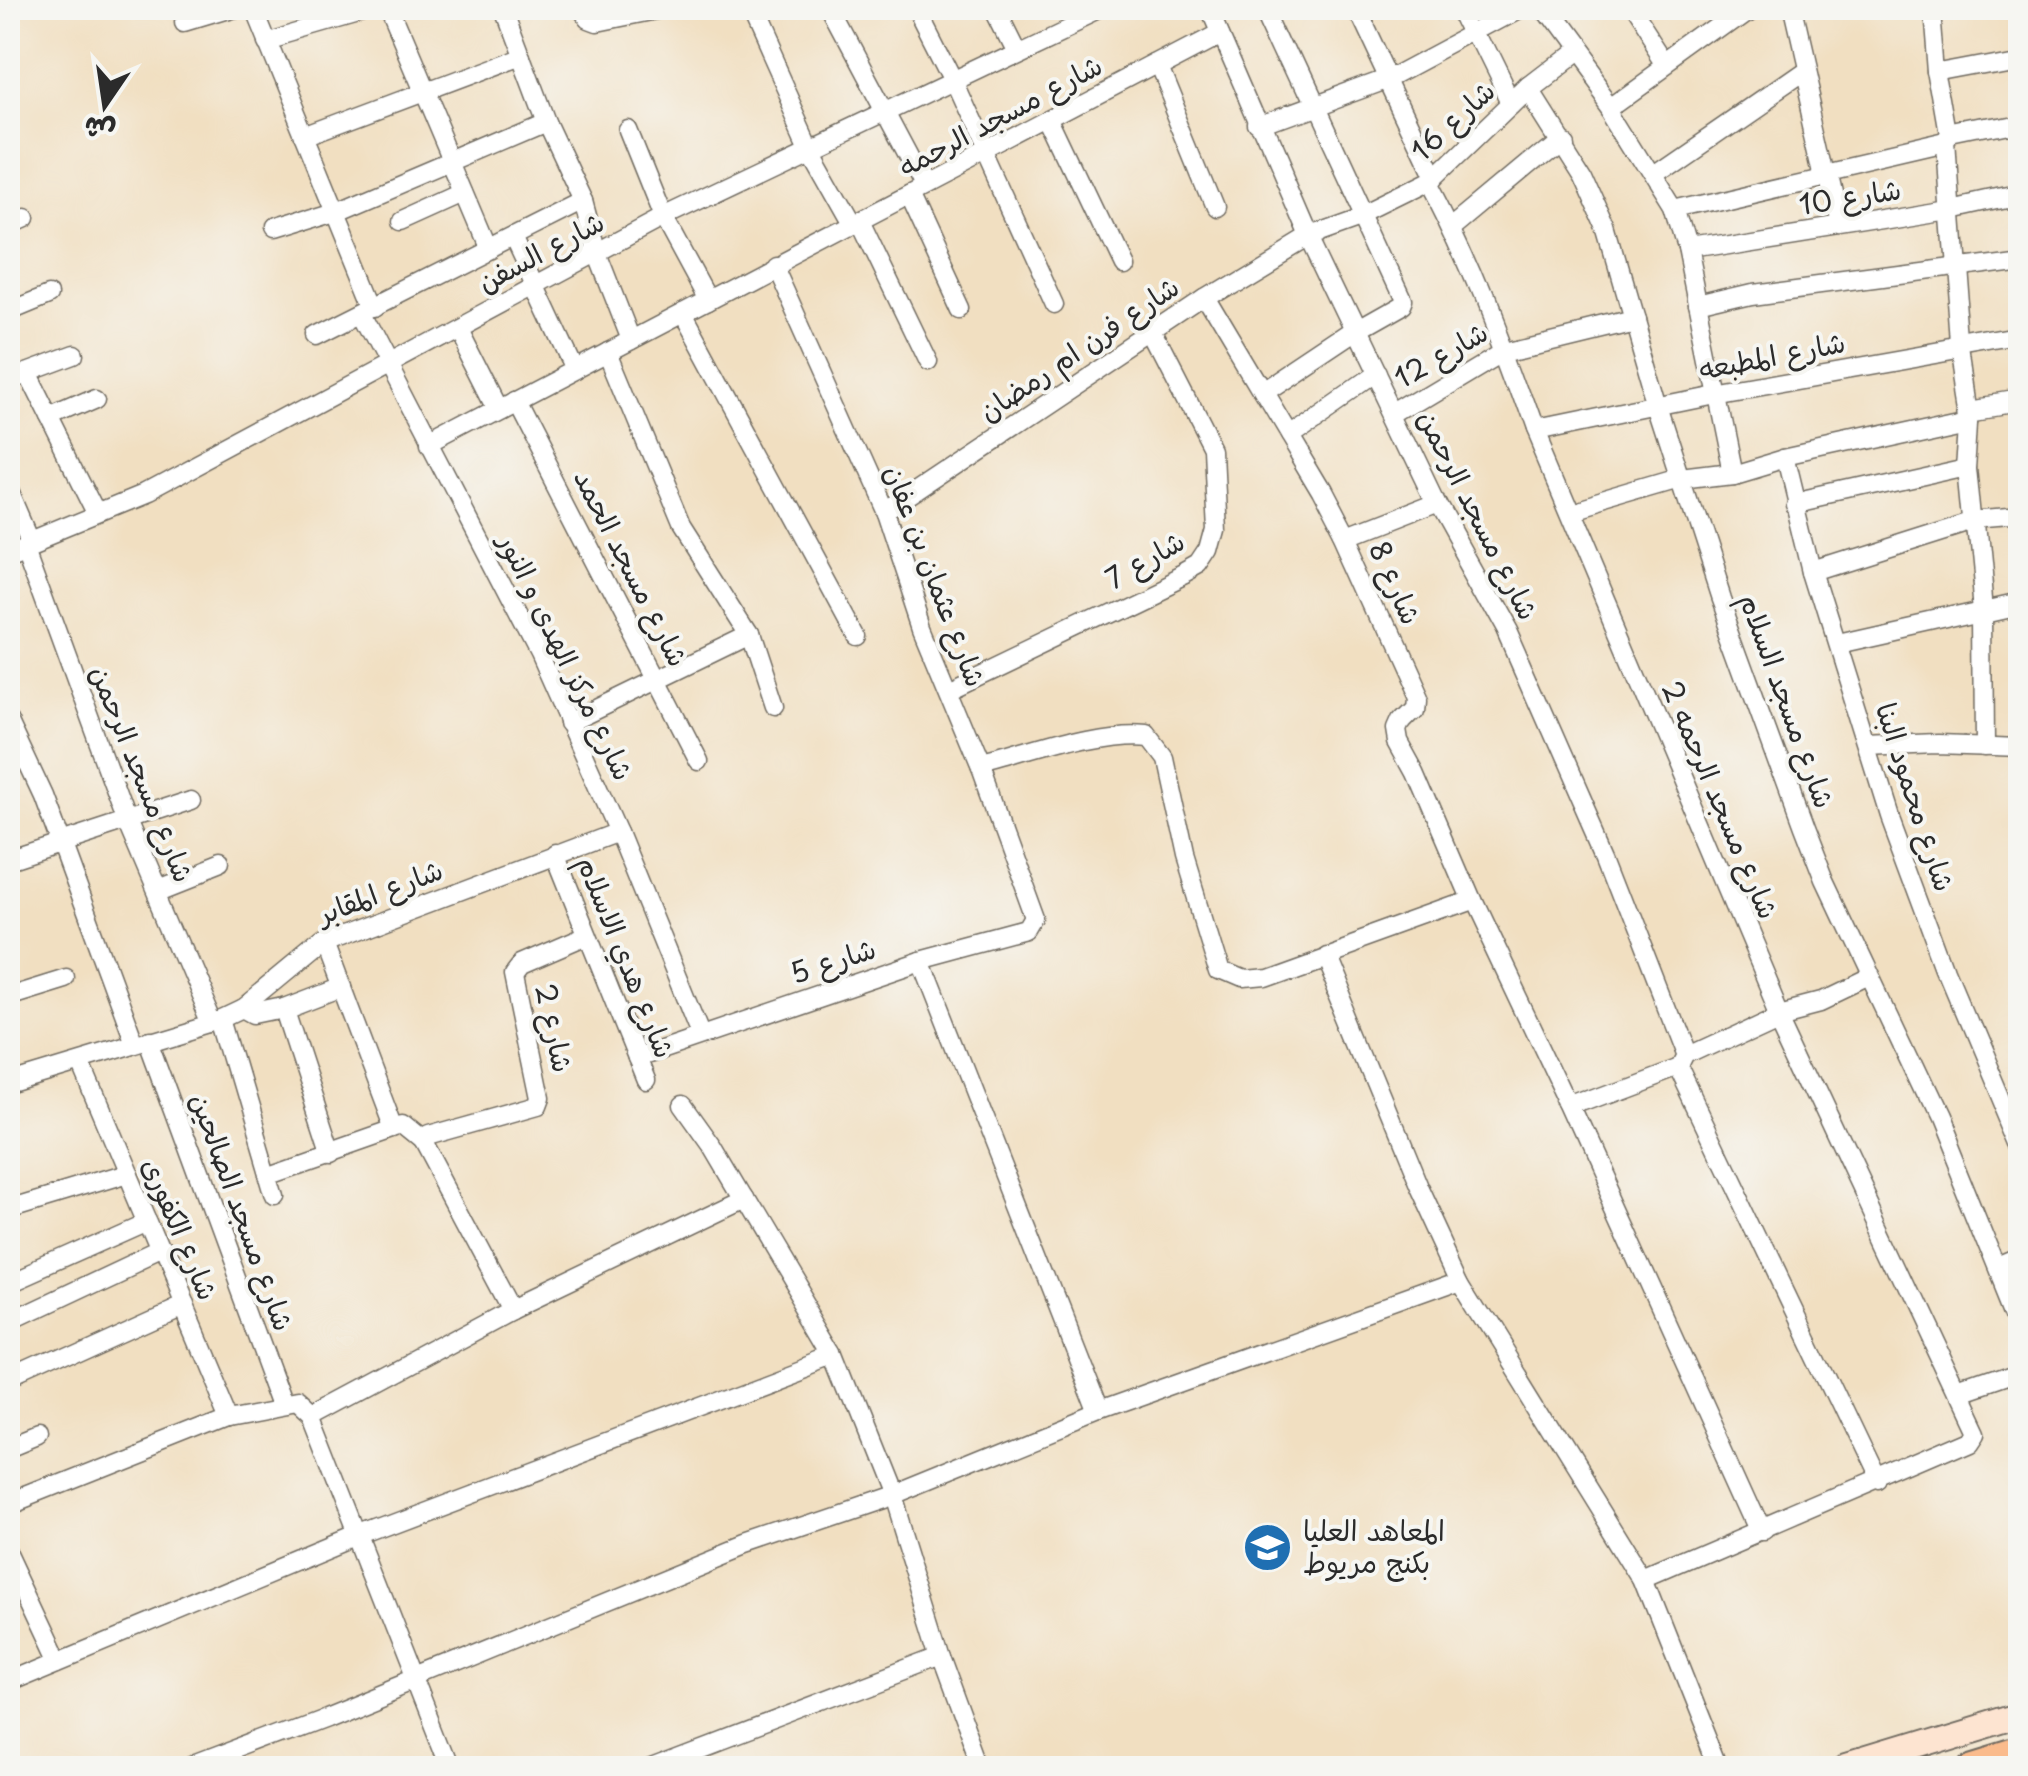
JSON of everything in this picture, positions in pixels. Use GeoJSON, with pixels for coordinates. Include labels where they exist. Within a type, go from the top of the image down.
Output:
{"type":"FeatureCollection","features":[{"type":"Feature","properties":{"kind":"highway"},"geometry":{"type":"LineString","coordinates":[[1971,1768],[2020,1753]]}},
{"type":"Feature","properties":{"kind":"street"},"geometry":{"type":"LineString","coordinates":[[185,23],[236,8]]}},
{"type":"Feature","properties":{"kind":"street","name":"شارع مركز الهدى و النور"},"geometry":{"type":"LineString","coordinates":[[253,8],[335,212],[389,365],[540,655],[618,832],[700,1034]]}},
{"type":"Feature","properties":{"kind":"street"},"geometry":{"type":"LineString","coordinates":[[265,40],[324,15],[376,8]]}},
{"type":"Feature","properties":{"kind":"street"},"geometry":{"type":"LineString","coordinates":[[387,8],[489,249]]}},
{"type":"Feature","properties":{"kind":"street"},"geometry":{"type":"LineString","coordinates":[[504,8],[546,122],[583,202],[596,253],[631,340]]}},
{"type":"Feature","properties":{"kind":"street"},"geometry":{"type":"LineString","coordinates":[[581,8],[589,19],[597,22],[666,8]]}},
{"type":"Feature","properties":{"kind":"street"},"geometry":{"type":"LineString","coordinates":[[748,8],[810,146],[857,222],[928,362]]}},
{"type":"Feature","properties":{"kind":"street"},"geometry":{"type":"LineString","coordinates":[[830,8],[885,111],[962,310]]}},
{"type":"Feature","properties":{"kind":"street"},"geometry":{"type":"LineString","coordinates":[[916,8],[1054,304]]}},
{"type":"Feature","properties":{"kind":"street"},"geometry":{"type":"LineString","coordinates":[[998,8],[1017,48]]}},
{"type":"Feature","properties":{"kind":"street","name":"شارع السفن"},"geometry":{"type":"LineString","coordinates":[[8,551],[144,494],[663,217],[1103,8]]}},
{"type":"Feature","properties":{"kind":"street","name":"شارع مسجد الرحمن"},"geometry":{"type":"LineString","coordinates":[[1210,8],[1308,236],[1437,504],[1508,632],[1606,856],[1681,1061],[1877,1484]]}},
{"type":"Feature","properties":{"kind":"street"},"geometry":{"type":"LineString","coordinates":[[1262,395],[1400,307],[1402,302],[1267,8]]}},
{"type":"Feature","properties":{"kind":"street"},"geometry":{"type":"LineString","coordinates":[[1355,8],[1432,180]]}},
{"type":"Feature","properties":{"kind":"street"},"geometry":{"type":"LineString","coordinates":[[1464,8],[1512,104]]}},
{"type":"Feature","properties":{"kind":"street"},"geometry":{"type":"LineString","coordinates":[[1259,127],[1390,79],[1523,8]]}},
{"type":"Feature","properties":{"kind":"street"},"geometry":{"type":"LineString","coordinates":[[1538,8],[1611,107],[1676,210],[1732,473]]}},
{"type":"Feature","properties":{"kind":"street"},"geometry":{"type":"LineString","coordinates":[[1629,8],[1666,65]]}},
{"type":"Feature","properties":{"kind":"street"},"geometry":{"type":"LineString","coordinates":[[1611,107],[1748,8]]}},
{"type":"Feature","properties":{"kind":"street"},"geometry":{"type":"LineString","coordinates":[[1788,8],[1838,226]]}},
{"type":"Feature","properties":{"kind":"street"},"geometry":{"type":"LineString","coordinates":[[1935,8],[1949,143],[1962,348],[1972,412],[1970,465],[1984,608],[1985,745]]}},
{"type":"Feature","properties":{"kind":"street","name":"شارع مسجد الرحمه"},"geometry":{"type":"LineString","coordinates":[[429,446],[1220,32]]}},
{"type":"Feature","properties":{"kind":"street"},"geometry":{"type":"LineString","coordinates":[[305,136],[521,55]]}},
{"type":"Feature","properties":{"kind":"street","name":"شارع 16"},"geometry":{"type":"LineString","coordinates":[[1308,236],[1360,216],[1432,180],[1528,88],[1572,55]]}},
{"type":"Feature","properties":{"kind":"street"},"geometry":{"type":"LineString","coordinates":[[1940,71],[2020,56]]}},
{"type":"Feature","properties":{"kind":"street"},"geometry":{"type":"LineString","coordinates":[[1156,64],[1215,206]]}},
{"type":"Feature","properties":{"kind":"street"},"geometry":{"type":"LineString","coordinates":[[1654,172],[1802,71]]}},
{"type":"Feature","properties":{"kind":"street","name":"شارع مسجد السلام"},"geometry":{"type":"LineString","coordinates":[[1528,88],[1561,136],[1607,230],[1720,598],[1804,828],[1936,1117],[2020,1326]]}},
{"type":"Feature","properties":{"kind":"street"},"geometry":{"type":"LineString","coordinates":[[1052,120],[1120,261]]}},
{"type":"Feature","properties":{"kind":"street"},"geometry":{"type":"LineString","coordinates":[[270,232],[335,212],[546,122]]}},
{"type":"Feature","properties":{"kind":"street"},"geometry":{"type":"LineString","coordinates":[[1676,210],[2020,126]]}},
{"type":"Feature","properties":{"kind":"street"},"geometry":{"type":"LineString","coordinates":[[628,130],[663,217],[708,300]]}},
{"type":"Feature","properties":{"kind":"street"},"geometry":{"type":"LineString","coordinates":[[1454,226],[1561,136]]}},
{"type":"Feature","properties":{"kind":"street","name":"شارع مسجد الرحمه 2"},"geometry":{"type":"LineString","coordinates":[[1432,180],[1505,347],[1534,431],[1779,1011],[1976,1432],[1970,1441],[1877,1484]]}},
{"type":"Feature","properties":{"kind":"street"},"geometry":{"type":"LineString","coordinates":[[402,220],[465,193]]}},
{"type":"Feature","properties":{"kind":"street","name":"شارع 10"},"geometry":{"type":"LineString","coordinates":[[1687,252],[1952,209],[2020,194]]}},
{"type":"Feature","properties":{"kind":"street"},"geometry":{"type":"LineString","coordinates":[[317,335],[583,202]]}},
{"type":"Feature","properties":{"kind":"street"},"geometry":{"type":"LineString","coordinates":[[8,226],[26,218]]}},
{"type":"Feature","properties":{"kind":"street","name":"شارع فرن ام رمضان"},"geometry":{"type":"LineString","coordinates":[[884,512],[1204,298],[1308,236]]}},
{"type":"Feature","properties":{"kind":"street"},"geometry":{"type":"LineString","coordinates":[[513,237],[574,370]]}},
{"type":"Feature","properties":{"kind":"street"},"geometry":{"type":"LineString","coordinates":[[1698,306],[1753,293],[2020,258]]}},
{"type":"Feature","properties":{"kind":"street","name":"شارع عثمان بن عفان"},"geometry":{"type":"LineString","coordinates":[[773,264],[884,512],[922,627],[981,769],[1034,913]]}},
{"type":"Feature","properties":{"kind":"street"},"geometry":{"type":"LineString","coordinates":[[8,312],[49,296]]}},
{"type":"Feature","properties":{"kind":"street","name":"شارع 8"},"geometry":{"type":"LineString","coordinates":[[1204,298],[1345,540],[1416,697],[1415,708],[1402,720],[1398,738],[1762,1532]]}},
{"type":"Feature","properties":{"kind":"street"},"geometry":{"type":"LineString","coordinates":[[683,313],[858,636]]}},
{"type":"Feature","properties":{"kind":"street","name":"شارع 12"},"geometry":{"type":"LineString","coordinates":[[1395,413],[1505,347],[1632,316]]}},
{"type":"Feature","properties":{"kind":"street","name":"شارع مسجد الحمد"},"geometry":{"type":"LineString","coordinates":[[458,328],[506,405],[659,680],[699,762]]}},
{"type":"Feature","properties":{"kind":"street","name":"شارع 7"},"geometry":{"type":"LineString","coordinates":[[949,689],[1184,576],[1200,566],[1210,552],[1216,530],[1212,448],[1153,334]]}},
{"type":"Feature","properties":{"kind":"street","name":"شارع المطبعه"},"geometry":{"type":"LineString","coordinates":[[1534,431],[1714,394],[2020,340]]}},
{"type":"Feature","properties":{"kind":"street"},"geometry":{"type":"LineString","coordinates":[[608,352],[681,528],[749,635],[773,708]]}},
{"type":"Feature","properties":{"kind":"street"},"geometry":{"type":"LineString","coordinates":[[8,380],[75,355]]}},
{"type":"Feature","properties":{"kind":"street"},"geometry":{"type":"LineString","coordinates":[[28,373],[98,513]]}},
{"type":"Feature","properties":{"kind":"street"},"geometry":{"type":"LineString","coordinates":[[1286,437],[1376,375]]}},
{"type":"Feature","properties":{"kind":"street"},"geometry":{"type":"LineString","coordinates":[[51,419],[97,399]]}},
{"type":"Feature","properties":{"kind":"street"},"geometry":{"type":"LineString","coordinates":[[1570,512],[1682,478],[1732,473],[1785,456],[2020,400]]}},
{"type":"Feature","properties":{"kind":"street","name":"شارع محمود البنا"},"geometry":{"type":"LineString","coordinates":[[1785,456],[1813,572],[1889,815],[1942,958],[2020,1145]]}},
{"type":"Feature","properties":{"kind":"street"},"geometry":{"type":"LineString","coordinates":[[1794,504],[1970,465]]}},
{"type":"Feature","properties":{"kind":"street","name":"شارع مسجد الرحمن"},"geometry":{"type":"LineString","coordinates":[[8,485],[128,822],[218,1021],[276,1196]]}},
{"type":"Feature","properties":{"kind":"street"},"geometry":{"type":"LineString","coordinates":[[1345,540],[1437,504]]}},
{"type":"Feature","properties":{"kind":"street"},"geometry":{"type":"LineString","coordinates":[[1813,572],[1974,521],[2020,517]]}},
{"type":"Feature","properties":{"kind":"street"},"geometry":{"type":"LineString","coordinates":[[1837,642],[2020,602]]}},
{"type":"Feature","properties":{"kind":"street"},"geometry":{"type":"LineString","coordinates":[[568,723],[749,635]]}},
{"type":"Feature","properties":{"kind":"street"},"geometry":{"type":"LineString","coordinates":[[8,720],[142,1042]]}},
{"type":"Feature","properties":{"kind":"street"},"geometry":{"type":"LineString","coordinates":[[981,769],[1097,740],[1146,736],[1162,757],[1184,859],[1218,970],[1228,977],[1249,979],[1472,901]]}},
{"type":"Feature","properties":{"kind":"street"},"geometry":{"type":"LineString","coordinates":[[1868,746],[2020,746]]}},
{"type":"Feature","properties":{"kind":"street"},"geometry":{"type":"LineString","coordinates":[[8,860],[191,800]]}},
{"type":"Feature","properties":{"kind":"street","name":"شارع المقابر"},"geometry":{"type":"LineString","coordinates":[[8,1084],[218,1021],[244,1009],[324,942],[618,832]]}},
{"type":"Feature","properties":{"kind":"street","name":"شارع هدي الاسلام"},"geometry":{"type":"LineString","coordinates":[[555,854],[646,1080]]}},
{"type":"Feature","properties":{"kind":"street"},"geometry":{"type":"LineString","coordinates":[[158,891],[222,866]]}},
{"type":"Feature","properties":{"kind":"street","name":"شارع 5"},"geometry":{"type":"LineString","coordinates":[[637,1058],[922,961],[1029,932],[1035,924],[1034,913]]}},
{"type":"Feature","properties":{"kind":"street","name":"شارع 2"},"geometry":{"type":"LineString","coordinates":[[424,1143],[428,1137],[538,1106],[540,1098],[516,972],[522,963],[587,935]]}},
{"type":"Feature","properties":{"kind":"street"},"geometry":{"type":"LineString","coordinates":[[324,942],[394,1129]]}},
{"type":"Feature","properties":{"kind":"street"},"geometry":{"type":"LineString","coordinates":[[1322,954],[1460,1282],[1646,1580],[1721,1768]]}},
{"type":"Feature","properties":{"kind":"street"},"geometry":{"type":"LineString","coordinates":[[922,961],[1098,1411]]}},
{"type":"Feature","properties":{"kind":"street"},"geometry":{"type":"LineString","coordinates":[[1570,1108],[1681,1061],[1779,1011],[1821,1000],[1869,977]]}},
{"type":"Feature","properties":{"kind":"street"},"geometry":{"type":"LineString","coordinates":[[8,997],[66,979]]}},
{"type":"Feature","properties":{"kind":"street"},"geometry":{"type":"LineString","coordinates":[[244,1009],[255,1015],[341,987]]}},
{"type":"Feature","properties":{"kind":"street"},"geometry":{"type":"LineString","coordinates":[[284,1008],[331,1152]]}},
{"type":"Feature","properties":{"kind":"street","name":"شارع مسجد الصالحين"},"geometry":{"type":"LineString","coordinates":[[142,1042],[284,1404]]}},
{"type":"Feature","properties":{"kind":"street","name":"شارع الكفورى"},"geometry":{"type":"LineString","coordinates":[[80,1063],[229,1416]]}},
{"type":"Feature","properties":{"kind":"street"},"geometry":{"type":"LineString","coordinates":[[683,1105],[836,1355],[892,1495],[942,1656],[983,1768]]}},
{"type":"Feature","properties":{"kind":"street"},"geometry":{"type":"LineString","coordinates":[[269,1174],[406,1126],[424,1143],[513,1310]]}},
{"type":"Feature","properties":{"kind":"street"},"geometry":{"type":"LineString","coordinates":[[8,1210],[127,1174]]}},
{"type":"Feature","properties":{"kind":"street"},"geometry":{"type":"LineString","coordinates":[[313,1416],[513,1310],[744,1199]]}},
{"type":"Feature","properties":{"kind":"street"},"geometry":{"type":"LineString","coordinates":[[8,1284],[147,1221]]}},
{"type":"Feature","properties":{"kind":"street"},"geometry":{"type":"LineString","coordinates":[[8,1324],[160,1252]]}},
{"type":"Feature","properties":{"kind":"street"},"geometry":{"type":"LineString","coordinates":[[1999,1269],[2020,1260]]}},
{"type":"Feature","properties":{"kind":"street"},"geometry":{"type":"LineString","coordinates":[[192,1768],[748,1544],[892,1495],[1098,1411],[1460,1282]]}},
{"type":"Feature","properties":{"kind":"street"},"geometry":{"type":"LineString","coordinates":[[8,1383],[182,1304]]}},
{"type":"Feature","properties":{"kind":"street"},"geometry":{"type":"LineString","coordinates":[[8,1682],[360,1535],[836,1355]]}},
{"type":"Feature","properties":{"kind":"street"},"geometry":{"type":"LineString","coordinates":[[1959,1396],[2020,1374]]}},
{"type":"Feature","properties":{"kind":"street"},"geometry":{"type":"LineString","coordinates":[[8,1504],[229,1416],[298,1402],[313,1416],[451,1768]]}},
{"type":"Feature","properties":{"kind":"street"},"geometry":{"type":"LineString","coordinates":[[8,1449],[37,1437]]}},
{"type":"Feature","properties":{"kind":"street"},"geometry":{"type":"LineString","coordinates":[[1646,1580],[1877,1484]]}},
{"type":"Feature","properties":{"kind":"street"},"geometry":{"type":"LineString","coordinates":[[8,1550],[60,1660]]}},
{"type":"Feature","properties":{"kind":"street"},"geometry":{"type":"LineString","coordinates":[[649,1768],[942,1656]]}},
{"type":"Feature","properties":{"kind":"street"},"geometry":{"type":"LineString","coordinates":[[1846,1768],[2020,1716]]}},
{"type":"Feature","properties":{"kind":"place","name":"المعاهد العليا بكنج مريوط"},"geometry":{"type":"Point","coordinates":[1268,1547]}}]}
